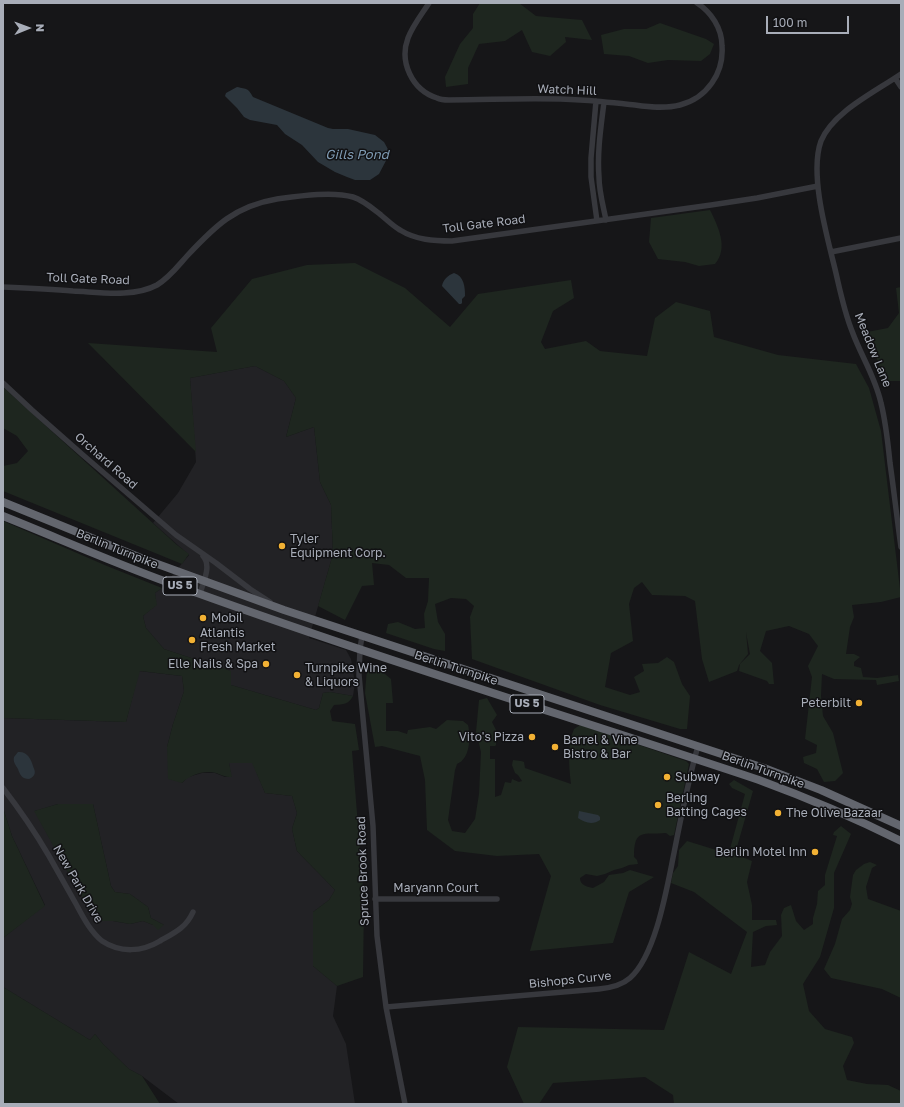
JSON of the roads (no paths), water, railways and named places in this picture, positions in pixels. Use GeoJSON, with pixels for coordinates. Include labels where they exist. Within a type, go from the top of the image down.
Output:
{"type":"FeatureCollection","features":[{"type":"Feature","properties":{"kind":"highway","name":"Berlin Turnpike"},"geometry":{"type":"LineString","coordinates":[[3,502],[113,547],[284,610],[764,768],[849,802],[901,826]]}},
{"type":"Feature","properties":{"kind":"highway","name":"Berlin Turnpike"},"geometry":{"type":"LineString","coordinates":[[3,516],[200,594],[360,649],[786,790],[901,839]]}},
{"type":"Feature","properties":{"kind":"street","name":"Watch Hill"},"geometry":{"type":"LineString","coordinates":[[429,3],[408,37],[404,56],[409,73],[414,82],[429,95],[438,99],[449,100],[561,99],[649,107],[670,107],[680,105],[696,98],[709,87],[718,73],[722,56],[722,38],[715,21],[709,13],[697,3]]}},
{"type":"Feature","properties":{"kind":"street","name":"Meadow Lane"},"geometry":{"type":"LineString","coordinates":[[901,74],[846,110],[838,117],[825,133],[821,142],[818,156],[818,186],[822,211],[841,296],[852,331],[873,375],[882,403],[901,547]]}},
{"type":"Feature","properties":{"kind":"street"},"geometry":{"type":"LineString","coordinates":[[895,78],[901,87]]}},
{"type":"Feature","properties":{"kind":"street"},"geometry":{"type":"LineString","coordinates":[[596,101],[592,139],[591,177],[597,221]]}},
{"type":"Feature","properties":{"kind":"street"},"geometry":{"type":"LineString","coordinates":[[604,102],[598,170],[606,220]]}},
{"type":"Feature","properties":{"kind":"street"},"geometry":{"type":"LineString","coordinates":[[592,139],[600,140]]}},
{"type":"Feature","properties":{"kind":"street","name":"Toll Gate Road"},"geometry":{"type":"LineString","coordinates":[[3,287],[106,292],[137,292],[147,289],[166,279],[206,235],[234,213],[254,205],[277,199],[338,194],[354,198],[368,204],[400,230],[414,237],[439,241],[471,239],[533,229],[606,220],[736,201],[818,186]]}},
{"type":"Feature","properties":{"kind":"street"},"geometry":{"type":"LineString","coordinates":[[593,196],[601,196]]}},
{"type":"Feature","properties":{"kind":"street"},"geometry":{"type":"LineString","coordinates":[[830,252],[901,238]]}},
{"type":"Feature","properties":{"kind":"street","name":"Orchard Road"},"geometry":{"type":"LineString","coordinates":[[3,383],[37,415],[176,535],[250,589],[284,610]]}},
{"type":"Feature","properties":{"kind":"street","name":"Orchard Road"},"geometry":{"type":"LineString","coordinates":[[199,551],[207,560],[208,566],[200,594]]}},
{"type":"Feature","properties":{"kind":"street","name":"Spruce Brook Road"},"geometry":{"type":"LineString","coordinates":[[362,636],[360,649],[360,688],[373,826],[377,942],[386,1007],[405,1104]]}},
{"type":"Feature","properties":{"kind":"street","name":"Bishops Curve"},"geometry":{"type":"LineString","coordinates":[[386,1007],[598,990],[617,986],[630,978],[643,961],[660,915],[698,746]]}},
{"type":"Feature","properties":{"kind":"street","name":"New Park Drive"},"geometry":{"type":"LineString","coordinates":[[3,788],[39,840],[88,925],[102,941],[120,949],[139,950],[157,943],[177,931],[187,923],[193,912]]}},
{"type":"Feature","properties":{"kind":"street","name":"Maryann Court"},"geometry":{"type":"LineString","coordinates":[[375,899],[497,899]]}},
{"type":"Feature","properties":{"kind":"water","name":"Gills Pond"},"geometry":{"type":"Polygon","coordinates":[[[237,87],[247,89],[253,97],[328,128],[348,129],[375,135],[384,142],[390,153],[379,174],[370,180],[355,180],[335,172],[318,162],[302,145],[285,134],[277,125],[250,120],[244,117],[225,96],[226,93],[237,87]]]}},
{"type":"Feature","properties":{"kind":"water"},"geometry":{"type":"Polygon","coordinates":[[[454,273],[462,279],[464,286],[465,296],[462,299],[461,304],[459,304],[442,286],[446,278],[454,273]]]}},
{"type":"Feature","properties":{"kind":"water"},"geometry":{"type":"Polygon","coordinates":[[[18,752],[26,754],[31,761],[35,773],[30,779],[22,776],[14,763],[14,757],[18,752]]]}},
{"type":"Feature","properties":{"kind":"water"},"geometry":{"type":"Polygon","coordinates":[[[579,811],[598,815],[600,820],[592,823],[583,821],[578,818],[579,811]]]}},
{"type":"Feature","properties":{"kind":"place","name":"Tyler Equipment Corp."},"geometry":{"type":"Point","coordinates":[282,546]}},
{"type":"Feature","properties":{"kind":"place","name":"Mobil"},"geometry":{"type":"Point","coordinates":[203,618]}},
{"type":"Feature","properties":{"kind":"place","name":"Atlantis Fresh Market"},"geometry":{"type":"Point","coordinates":[192,640]}},
{"type":"Feature","properties":{"kind":"place","name":"Elle Nails & Spa"},"geometry":{"type":"Point","coordinates":[266,664]}},
{"type":"Feature","properties":{"kind":"place","name":"Turnpike Wine & Liquors"},"geometry":{"type":"Point","coordinates":[297,675]}},
{"type":"Feature","properties":{"kind":"place","name":"Peterbilt"},"geometry":{"type":"Point","coordinates":[859,703]}},
{"type":"Feature","properties":{"kind":"place","name":"Vito's Pizza"},"geometry":{"type":"Point","coordinates":[532,737]}},
{"type":"Feature","properties":{"kind":"place","name":"Barrel & Vine Bistro & Bar"},"geometry":{"type":"Point","coordinates":[555,747]}},
{"type":"Feature","properties":{"kind":"place","name":"Subway"},"geometry":{"type":"Point","coordinates":[667,777]}},
{"type":"Feature","properties":{"kind":"place","name":"Berling Batting Cages"},"geometry":{"type":"Point","coordinates":[658,805]}},
{"type":"Feature","properties":{"kind":"place","name":"The Olive Bazaar"},"geometry":{"type":"Point","coordinates":[778,813]}},
{"type":"Feature","properties":{"kind":"place","name":"Berlin Motel Inn"},"geometry":{"type":"Point","coordinates":[815,852]}}]}
